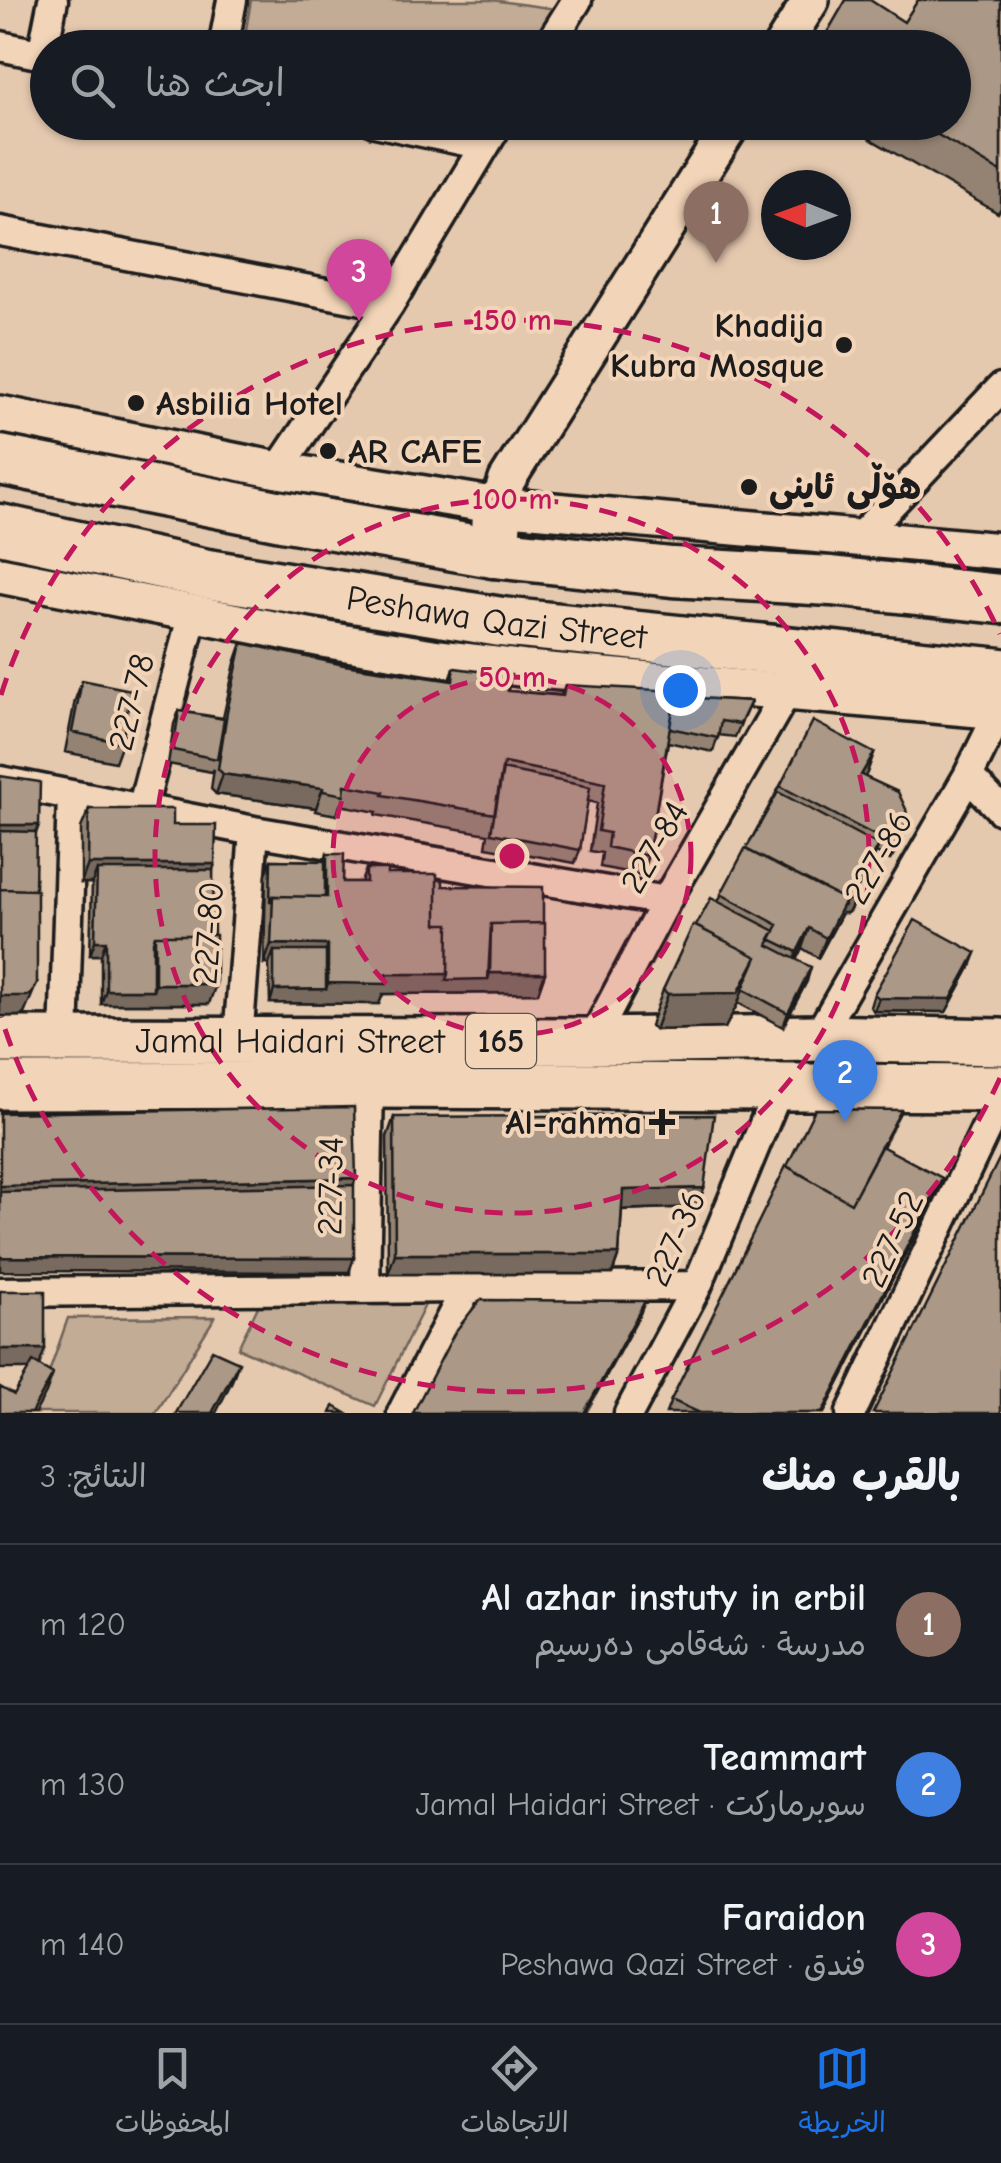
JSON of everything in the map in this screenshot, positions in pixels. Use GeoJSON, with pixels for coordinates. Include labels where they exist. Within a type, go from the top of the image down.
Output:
{"type":"FeatureCollection","features":[{"type":"Feature","properties":{"kind":"highway","name":"Peshawa Qazi Street"},"geometry":{"type":"LineString","coordinates":[[0,460],[494,553],[672,572],[832,581],[994,599]]}},
{"type":"Feature","properties":{"kind":"highway"},"geometry":{"type":"LineString","coordinates":[[494,553],[498,506]]}},
{"type":"Feature","properties":{"kind":"highway","name":"Peshawa Qazi Street"},"geometry":{"type":"LineString","coordinates":[[0,529],[207,574],[502,622],[602,655],[822,654],[996,692]]}},
{"type":"Feature","properties":{"kind":"highway"},"geometry":{"type":"LineString","coordinates":[[822,654],[846,648],[861,627],[862,614],[856,596],[832,581]]}},
{"type":"Feature","properties":{"kind":"highway"},"geometry":{"type":"LineString","coordinates":[[994,599],[977,600],[964,607],[953,631],[960,656],[996,692]]}},
{"type":"Feature","properties":{"kind":"main road","name":"Jamal Haidari Street"},"geometry":{"type":"LineString","coordinates":[[0,1040],[817,1038],[1001,1042]]}},
{"type":"Feature","properties":{"kind":"main road","name":"Jamal Haidari Street"},"geometry":{"type":"LineString","coordinates":[[0,1086],[1001,1088]]}},
{"type":"Feature","properties":{"kind":"street"},"geometry":{"type":"LineString","coordinates":[[49,30],[53,0]]}},
{"type":"Feature","properties":{"kind":"street"},"geometry":{"type":"LineString","coordinates":[[226,30],[232,0]]}},
{"type":"Feature","properties":{"kind":"street"},"geometry":{"type":"LineString","coordinates":[[558,30],[577,0]]}},
{"type":"Feature","properties":{"kind":"street"},"geometry":{"type":"LineString","coordinates":[[792,30],[811,0]]}},
{"type":"Feature","properties":{"kind":"street"},"geometry":{"type":"LineString","coordinates":[[0,46],[30,53]]}},
{"type":"Feature","properties":{"kind":"street"},"geometry":{"type":"LineString","coordinates":[[278,470],[389,305],[488,140]]}},
{"type":"Feature","properties":{"kind":"street"},"geometry":{"type":"LineString","coordinates":[[498,506],[507,480],[722,140]]}},
{"type":"Feature","properties":{"kind":"street"},"geometry":{"type":"LineString","coordinates":[[0,231],[389,305]]}},
{"type":"Feature","properties":{"kind":"street"},"geometry":{"type":"LineString","coordinates":[[860,537],[1001,388]]}},
{"type":"Feature","properties":{"kind":"street"},"geometry":{"type":"LineString","coordinates":[[0,414],[278,470],[498,506],[1001,551]]}},
{"type":"Feature","properties":{"kind":"street"},"geometry":{"type":"LineString","coordinates":[[0,575],[434,657],[602,655],[786,693],[996,692]]}},
{"type":"Feature","properties":{"kind":"street","name":"227-78"},"geometry":{"type":"LineString","coordinates":[[142,809],[193,613]]}},
{"type":"Feature","properties":{"kind":"street","name":"227-86"},"geometry":{"type":"LineString","coordinates":[[817,1038],[968,776],[996,692]]}},
{"type":"Feature","properties":{"kind":"street","name":"227-84"},"geometry":{"type":"LineString","coordinates":[[592,1041],[666,901],[786,693]]}},
{"type":"Feature","properties":{"kind":"street"},"geometry":{"type":"LineString","coordinates":[[968,776],[1001,810]]}},
{"type":"Feature","properties":{"kind":"street"},"geometry":{"type":"LineString","coordinates":[[0,782],[254,831],[666,901]]}},
{"type":"Feature","properties":{"kind":"street"},"geometry":{"type":"LineString","coordinates":[[64,1040],[72,796]]}},
{"type":"Feature","properties":{"kind":"street","name":"227-80"},"geometry":{"type":"LineString","coordinates":[[238,1040],[254,831]]}},
{"type":"Feature","properties":{"kind":"street","name":"227-34"},"geometry":{"type":"LineString","coordinates":[[365,1288],[369,1085]]}},
{"type":"Feature","properties":{"kind":"street","name":"227-36"},"geometry":{"type":"LineString","coordinates":[[637,1410],[697,1286],[779,1088]]}},
{"type":"Feature","properties":{"kind":"street","name":"227-52"},"geometry":{"type":"LineString","coordinates":[[851,1413],[1001,1097]]}},
{"type":"Feature","properties":{"kind":"street"},"geometry":{"type":"LineString","coordinates":[[0,1292],[697,1286]]}},
{"type":"Feature","properties":{"kind":"street"},"geometry":{"type":"LineString","coordinates":[[402,1413],[467,1287]]}},
{"type":"Feature","properties":{"kind":"shaded area"},"geometry":{"type":"Polygon","coordinates":[[[251,0],[492,0],[556,9],[543,30],[246,30],[251,0]]]}},
{"type":"Feature","properties":{"kind":"shaded area"},"geometry":{"type":"Polygon","coordinates":[[[264,1294],[430,1295],[375,1406],[238,1348],[264,1294]]]}},
{"type":"Feature","properties":{"kind":"shaded area"},"geometry":{"type":"Polygon","coordinates":[[[215,1317],[156,1413],[35,1413],[68,1318],[215,1317]]]}},
{"type":"Feature","properties":{"kind":"building"},"geometry":{"type":"Polygon","coordinates":[[[846,0],[870,0],[904,22],[918,0],[1001,0],[1001,172],[947,140],[971,140],[971,30],[828,30],[846,0]]]}},
{"type":"Feature","properties":{"kind":"building"},"geometry":{"type":"Polygon","coordinates":[[[242,643],[344,665],[453,681],[454,668],[511,675],[508,691],[563,696],[565,685],[676,691],[648,856],[607,847],[609,833],[598,831],[605,783],[504,763],[495,814],[345,785],[344,795],[323,788],[223,774],[218,769],[242,643]]]}},
{"type":"Feature","properties":{"kind":"building"},"geometry":{"type":"Polygon","coordinates":[[[82,680],[131,690],[122,743],[72,732],[82,680]]]}},
{"type":"Feature","properties":{"kind":"building"},"geometry":{"type":"Polygon","coordinates":[[[675,697],[751,701],[740,724],[721,721],[718,738],[670,728],[675,697]]]}},
{"type":"Feature","properties":{"kind":"building"},"geometry":{"type":"Polygon","coordinates":[[[179,711],[224,719],[217,759],[173,750],[179,711]]]}},
{"type":"Feature","properties":{"kind":"building"},"geometry":{"type":"Polygon","coordinates":[[[813,721],[874,753],[861,775],[898,792],[908,822],[897,841],[883,833],[880,838],[780,786],[813,721]]]}},
{"type":"Feature","properties":{"kind":"building"},"geometry":{"type":"Polygon","coordinates":[[[502,769],[590,787],[580,850],[491,833],[502,769]]]}},
{"type":"Feature","properties":{"kind":"building"},"geometry":{"type":"Polygon","coordinates":[[[0,776],[40,782],[39,825],[0,825],[0,776]]]}},
{"type":"Feature","properties":{"kind":"building"},"geometry":{"type":"Polygon","coordinates":[[[778,792],[878,845],[856,886],[855,896],[843,907],[845,900],[746,849],[778,792]]]}},
{"type":"Feature","properties":{"kind":"building"},"geometry":{"type":"Polygon","coordinates":[[[89,809],[173,809],[173,825],[216,825],[215,864],[88,864],[89,809]]]}},
{"type":"Feature","properties":{"kind":"building"},"geometry":{"type":"Polygon","coordinates":[[[0,831],[36,832],[35,890],[0,889],[0,831]]]}},
{"type":"Feature","properties":{"kind":"building"},"geometry":{"type":"Polygon","coordinates":[[[745,849],[845,900],[826,938],[809,928],[797,952],[770,939],[778,925],[721,894],[745,849]]]}},
{"type":"Feature","properties":{"kind":"building"},"geometry":{"type":"Polygon","coordinates":[[[327,854],[344,854],[343,882],[366,882],[366,869],[387,869],[387,874],[437,874],[437,924],[449,924],[448,974],[386,974],[387,984],[328,983],[328,945],[271,944],[273,896],[327,897],[327,854]]]}},
{"type":"Feature","properties":{"kind":"building"},"geometry":{"type":"Polygon","coordinates":[[[271,860],[325,861],[325,897],[273,896],[270,902],[271,860]]]}},
{"type":"Feature","properties":{"kind":"building"},"geometry":{"type":"Polygon","coordinates":[[[97,870],[213,870],[214,935],[155,935],[153,990],[106,990],[106,941],[95,941],[97,870]]]}},
{"type":"Feature","properties":{"kind":"building"},"geometry":{"type":"Polygon","coordinates":[[[437,880],[443,880],[443,886],[543,887],[543,923],[491,924],[488,979],[446,980],[449,924],[437,924],[437,880]]]}},
{"type":"Feature","properties":{"kind":"building"},"geometry":{"type":"Polygon","coordinates":[[[0,889],[37,890],[37,983],[27,996],[0,996],[0,889]]]}},
{"type":"Feature","properties":{"kind":"building"},"geometry":{"type":"Polygon","coordinates":[[[711,898],[775,931],[768,945],[811,967],[788,1013],[743,989],[757,957],[696,926],[711,898]]]}},
{"type":"Feature","properties":{"kind":"building"},"geometry":{"type":"Polygon","coordinates":[[[915,920],[976,953],[951,999],[879,998],[874,994],[915,920]]]}},
{"type":"Feature","properties":{"kind":"building"},"geometry":{"type":"Polygon","coordinates":[[[545,923],[545,973],[490,973],[491,924],[545,923]]]}},
{"type":"Feature","properties":{"kind":"building"},"geometry":{"type":"Polygon","coordinates":[[[693,925],[757,957],[738,993],[668,994],[663,990],[693,925]]]}},
{"type":"Feature","properties":{"kind":"building"},"geometry":{"type":"Polygon","coordinates":[[[155,935],[216,935],[216,984],[155,984],[155,935]]]}},
{"type":"Feature","properties":{"kind":"building"},"geometry":{"type":"Polygon","coordinates":[[[274,951],[326,951],[326,989],[274,990],[274,951]]]}},
{"type":"Feature","properties":{"kind":"building"},"geometry":{"type":"Polygon","coordinates":[[[354,1107],[356,1178],[0,1186],[0,1113],[354,1107]]]}},
{"type":"Feature","properties":{"kind":"building"},"geometry":{"type":"Polygon","coordinates":[[[815,1109],[901,1110],[851,1203],[787,1166],[815,1109]]]}},
{"type":"Feature","properties":{"kind":"building"},"geometry":{"type":"Polygon","coordinates":[[[714,1115],[704,1188],[623,1190],[619,1254],[395,1254],[394,1117],[714,1115]]]}},
{"type":"Feature","properties":{"kind":"building"},"geometry":{"type":"Polygon","coordinates":[[[881,1146],[942,1178],[822,1413],[700,1413],[671,1400],[786,1166],[851,1203],[881,1146]]]}},
{"type":"Feature","properties":{"kind":"building"},"geometry":{"type":"Polygon","coordinates":[[[1001,1155],[1001,1413],[873,1413],[1001,1155]]]}},
{"type":"Feature","properties":{"kind":"building"},"geometry":{"type":"Polygon","coordinates":[[[354,1185],[354,1258],[0,1257],[0,1192],[354,1185]]]}},
{"type":"Feature","properties":{"kind":"building"},"geometry":{"type":"Polygon","coordinates":[[[0,1291],[45,1291],[45,1349],[0,1349],[0,1291]]]}},
{"type":"Feature","properties":{"kind":"building"},"geometry":{"type":"Polygon","coordinates":[[[480,1300],[645,1301],[584,1413],[413,1413],[455,1332],[480,1300]]]}},
{"type":"Feature","properties":{"kind":"building"},"geometry":{"type":"Polygon","coordinates":[[[212,1350],[239,1362],[212,1413],[176,1413],[212,1350]]]}},
{"type":"Feature","properties":{"kind":"building"},"geometry":{"type":"Polygon","coordinates":[[[33,1362],[53,1374],[31,1413],[0,1413],[0,1387],[14,1395],[33,1362]]]}},
{"type":"Feature","properties":{"kind":"place","name":"Al azhar instuty in erbil"},"geometry":{"type":"Point","coordinates":[716,263]}},
{"type":"Feature","properties":{"kind":"place","name":"Faraidon"},"geometry":{"type":"Point","coordinates":[359,321]}},
{"type":"Feature","properties":{"kind":"place","name":"Khadija Kubra Mosque"},"geometry":{"type":"Point","coordinates":[844,345]}},
{"type":"Feature","properties":{"kind":"place","name":"Asbilia Hotel"},"geometry":{"type":"Point","coordinates":[136,403]}},
{"type":"Feature","properties":{"kind":"place","name":"AR CAFE"},"geometry":{"type":"Point","coordinates":[328,451]}},
{"type":"Feature","properties":{"kind":"place","name":"هۆڵی ئاینی"},"geometry":{"type":"Point","coordinates":[749,487]}},
{"type":"Feature","properties":{"kind":"place","name":"Al-rahma"},"geometry":{"type":"Point","coordinates":[662,1122]}},
{"type":"Feature","properties":{"kind":"place","name":"Teammart"},"geometry":{"type":"Point","coordinates":[845,1122]}}]}
